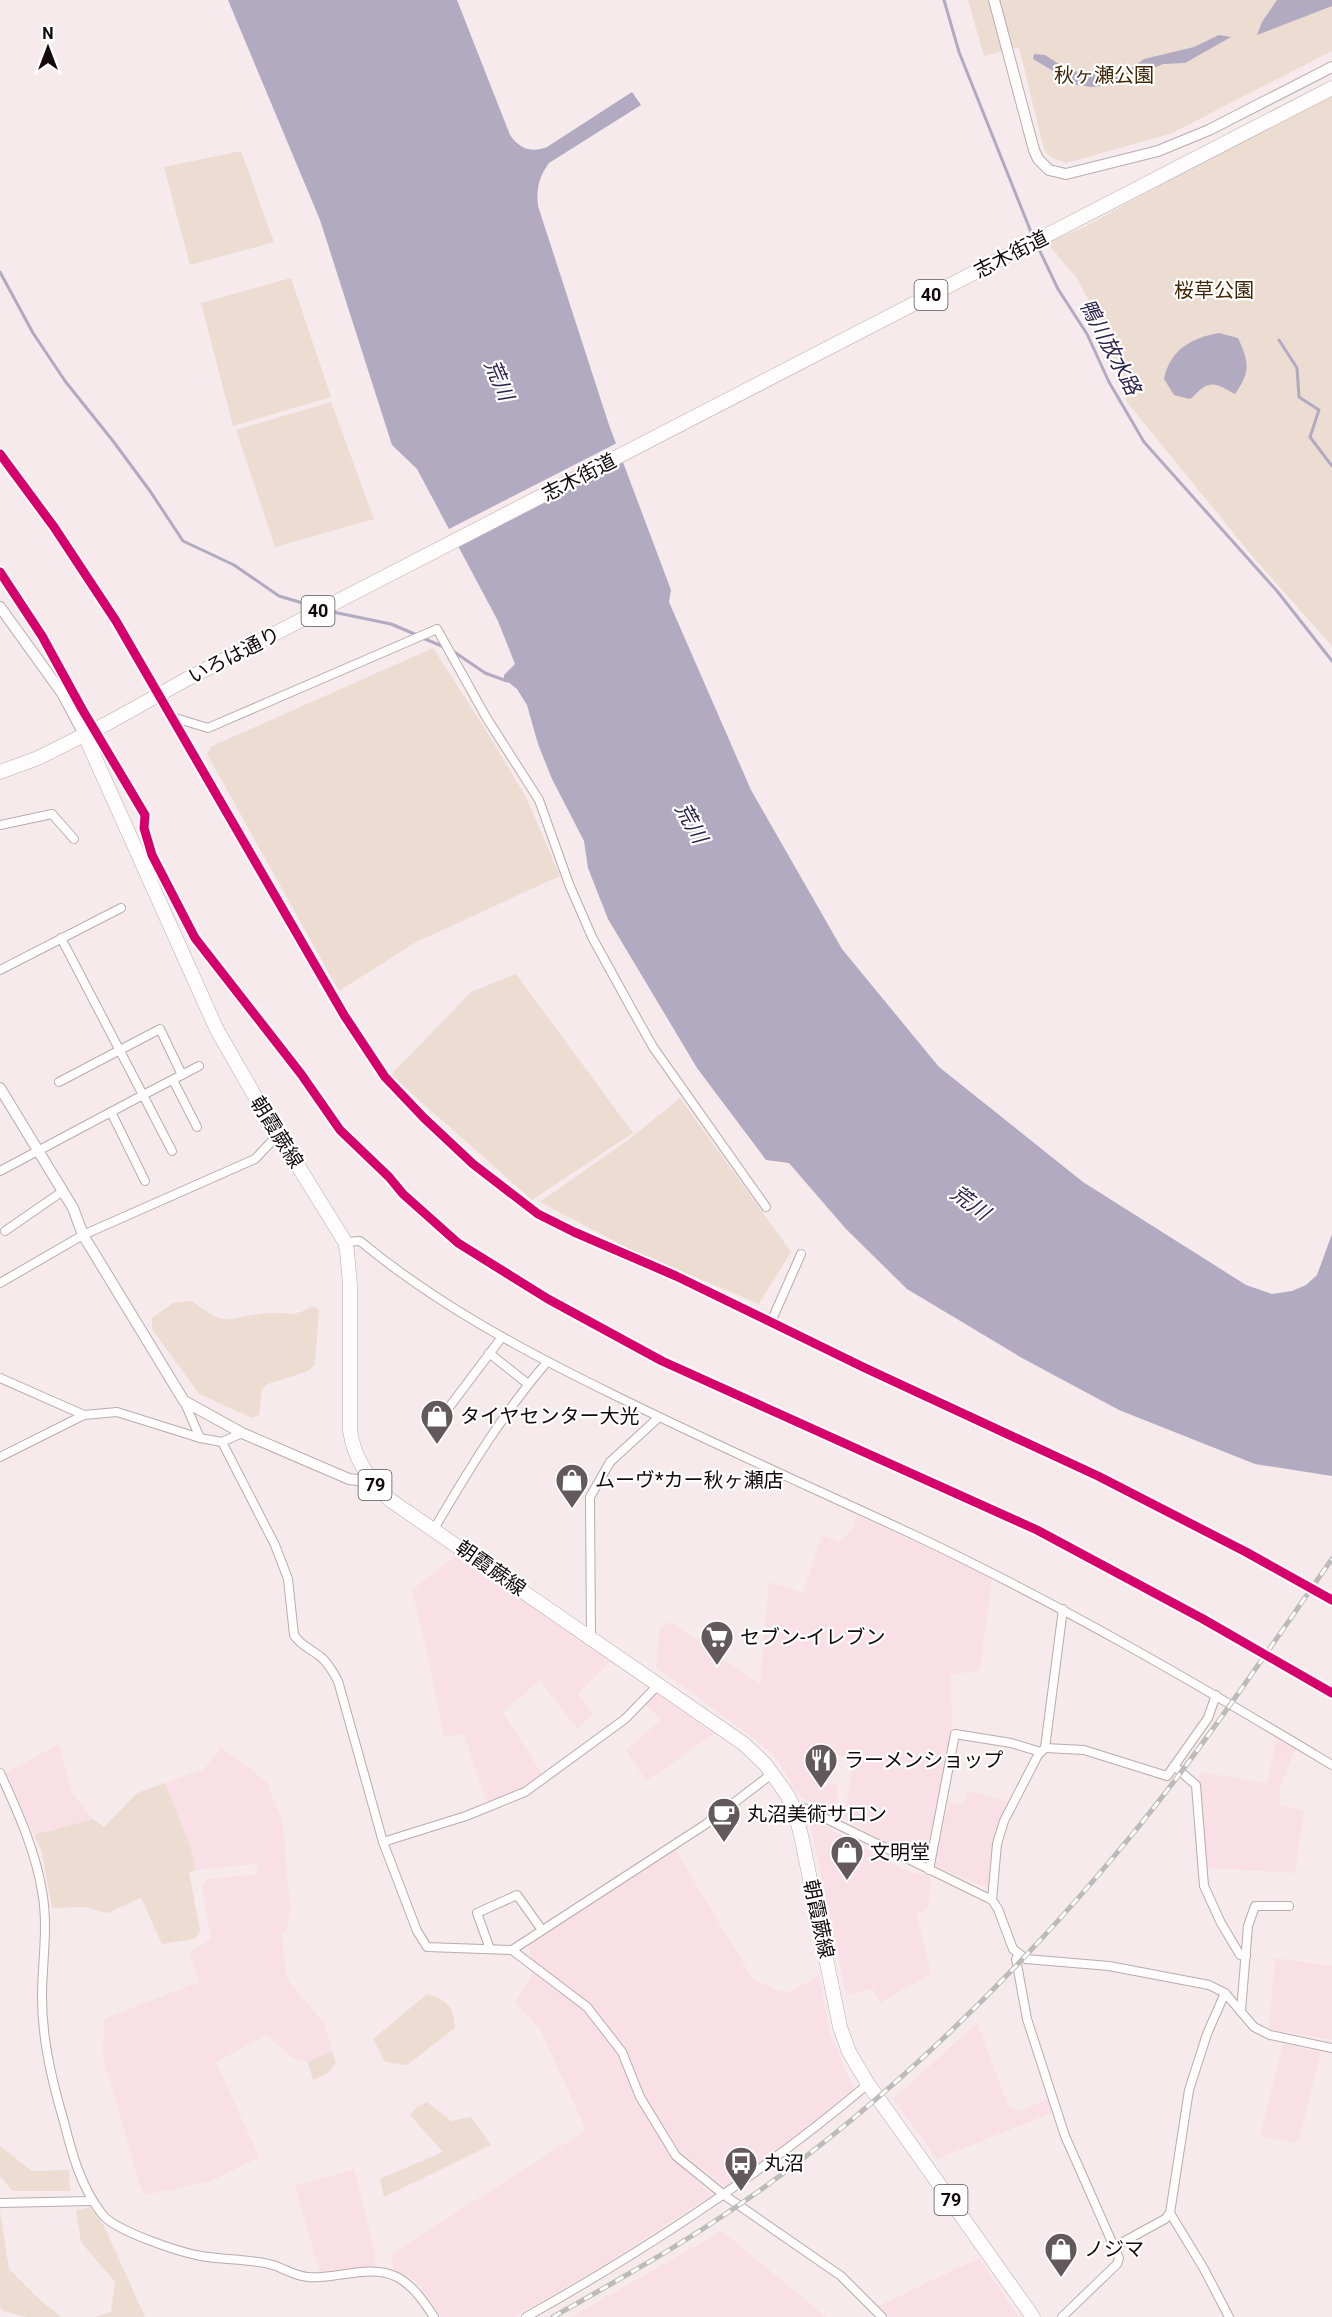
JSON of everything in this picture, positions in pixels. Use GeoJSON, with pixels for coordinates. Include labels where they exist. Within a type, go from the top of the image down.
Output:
{"type":"FeatureCollection","features":[{"type":"Feature","properties":{"kind":"main road","name":"志木街道"},"geometry":{"type":"LineString","coordinates":[[530,502],[1332,88]]}},
{"type":"Feature","properties":{"kind":"main road","name":"いろは通り"},"geometry":{"type":"LineString","coordinates":[[0,772],[38,758],[85,736],[187,679],[530,502]]}},
{"type":"Feature","properties":{"kind":"main road","name":"朝霞蕨線"},"geometry":{"type":"LineString","coordinates":[[85,736],[205,1004],[231,1056],[345,1242],[350,1279],[350,1430],[357,1457],[372,1482],[390,1500],[744,1744],[773,1773],[793,1806],[801,1835],[840,2027],[849,2052],[868,2084],[1033,2317]]}},
{"type":"Feature","properties":{"kind":"street"},"geometry":{"type":"LineString","coordinates":[[994,0],[1034,150],[1042,165],[1060,174],[1137,156],[1193,137],[1332,67]]}},
{"type":"Feature","properties":{"kind":"street"},"geometry":{"type":"LineString","coordinates":[[0,454],[54,526],[103,602],[344,1015],[385,1077],[423,1118],[473,1164],[538,1214],[556,1224],[676,1276],[1098,1476],[1246,1552],[1332,1600]]}},
{"type":"Feature","properties":{"kind":"street"},"geometry":{"type":"LineString","coordinates":[[0,607],[62,693],[85,736]]}},
{"type":"Feature","properties":{"kind":"street"},"geometry":{"type":"LineString","coordinates":[[172,717],[208,728],[437,629],[486,717],[539,800],[592,937],[653,1047],[766,1207]]}},
{"type":"Feature","properties":{"kind":"street"},"geometry":{"type":"LineString","coordinates":[[0,825],[51,814],[74,840]]}},
{"type":"Feature","properties":{"kind":"street"},"geometry":{"type":"LineString","coordinates":[[0,970],[121,908]]}},
{"type":"Feature","properties":{"kind":"street"},"geometry":{"type":"LineString","coordinates":[[61,939],[172,1151]]}},
{"type":"Feature","properties":{"kind":"street"},"geometry":{"type":"LineString","coordinates":[[59,1082],[160,1029],[182,1075]]}},
{"type":"Feature","properties":{"kind":"street"},"geometry":{"type":"LineString","coordinates":[[0,1171],[199,1066]]}},
{"type":"Feature","properties":{"kind":"street"},"geometry":{"type":"LineString","coordinates":[[173,1080],[197,1127]]}},
{"type":"Feature","properties":{"kind":"street"},"geometry":{"type":"LineString","coordinates":[[0,1089],[73,1208],[83,1235],[184,1401],[200,1438]]}},
{"type":"Feature","properties":{"kind":"street"},"geometry":{"type":"LineString","coordinates":[[111,1112],[145,1181]]}},
{"type":"Feature","properties":{"kind":"street"},"geometry":{"type":"LineString","coordinates":[[0,1283],[83,1235],[255,1159],[272,1142],[281,1137]]}},
{"type":"Feature","properties":{"kind":"street"},"geometry":{"type":"LineString","coordinates":[[5,1231],[63,1191]]}},
{"type":"Feature","properties":{"kind":"street"},"geometry":{"type":"LineString","coordinates":[[345,1242],[360,1241],[462,1313],[547,1362],[658,1418],[911,1534],[1063,1609],[1216,1695],[1332,1766]]}},
{"type":"Feature","properties":{"kind":"street"},"geometry":{"type":"LineString","coordinates":[[771,1322],[801,1254]]}},
{"type":"Feature","properties":{"kind":"street"},"geometry":{"type":"LineString","coordinates":[[450,1406],[502,1337]]}},
{"type":"Feature","properties":{"kind":"street"},"geometry":{"type":"LineString","coordinates":[[489,1353],[528,1384]]}},
{"type":"Feature","properties":{"kind":"street"},"geometry":{"type":"LineString","coordinates":[[434,1529],[528,1384],[547,1362]]}},
{"type":"Feature","properties":{"kind":"street"},"geometry":{"type":"LineString","coordinates":[[0,1378],[84,1415]]}},
{"type":"Feature","properties":{"kind":"street"},"geometry":{"type":"LineString","coordinates":[[184,1401],[242,1433],[349,1479],[372,1482]]}},
{"type":"Feature","properties":{"kind":"street"},"geometry":{"type":"LineString","coordinates":[[0,1457],[84,1415],[117,1412],[200,1438],[222,1442],[242,1433]]}},
{"type":"Feature","properties":{"kind":"street"},"geometry":{"type":"LineString","coordinates":[[591,1637],[590,1497],[610,1462],[658,1418]]}},
{"type":"Feature","properties":{"kind":"street"},"geometry":{"type":"LineString","coordinates":[[222,1442],[275,1545],[288,1579],[294,1635],[299,1642],[320,1656],[331,1668],[338,1681],[382,1842],[417,1931],[427,1947],[512,1950],[587,2007],[622,2052],[640,2097],[676,2156],[724,2195],[841,2276],[882,2317]]}},
{"type":"Feature","properties":{"kind":"street"},"geometry":{"type":"LineString","coordinates":[[992,1900],[997,1844],[1004,1821],[1043,1750],[1063,1609]]}},
{"type":"Feature","properties":{"kind":"street"},"geometry":{"type":"LineString","coordinates":[[382,1842],[466,1816],[525,1792],[625,1719],[659,1684]]}},
{"type":"Feature","properties":{"kind":"street"},"geometry":{"type":"LineString","coordinates":[[929,1870],[955,1734],[1043,1750],[1084,1750],[1167,1776],[1208,1718],[1216,1695]]}},
{"type":"Feature","properties":{"kind":"street"},"geometry":{"type":"LineString","coordinates":[[1174,1766],[1196,1785],[1204,1886],[1221,1923],[1240,1955],[1246,1956]]}},
{"type":"Feature","properties":{"kind":"street"},"geometry":{"type":"LineString","coordinates":[[0,1773],[25,1828],[43,1894],[46,1921],[42,1997],[44,2033],[50,2072],[80,2176],[92,2201],[104,2217],[119,2227],[199,2256],[273,2265],[305,2277],[324,2278],[365,2272],[384,2273],[397,2277],[413,2288],[434,2317]]}},
{"type":"Feature","properties":{"kind":"street"},"geometry":{"type":"LineString","coordinates":[[512,1950],[706,1824],[773,1773]]}},
{"type":"Feature","properties":{"kind":"street"},"geometry":{"type":"LineString","coordinates":[[793,1806],[804,1808],[992,1900],[998,1909],[1013,1949],[1026,1959],[1109,1966],[1209,1985],[1225,1993],[1254,2027],[1270,2035],[1332,2048]]}},
{"type":"Feature","properties":{"kind":"street"},"geometry":{"type":"LineString","coordinates":[[490,1949],[477,1913],[517,1895],[542,1930]]}},
{"type":"Feature","properties":{"kind":"street"},"geometry":{"type":"LineString","coordinates":[[1240,2011],[1248,1926],[1255,1906],[1289,1905]]}},
{"type":"Feature","properties":{"kind":"street"},"geometry":{"type":"LineString","coordinates":[[1019,1955],[1017,1959],[1027,2019],[1065,2136],[1119,2258],[1117,2264],[1062,2317]]}},
{"type":"Feature","properties":{"kind":"street"},"geometry":{"type":"LineString","coordinates":[[1114,2247],[1165,2219],[1170,2213],[1189,2090],[1207,2034],[1225,1993]]}},
{"type":"Feature","properties":{"kind":"street"},"geometry":{"type":"LineString","coordinates":[[526,2317],[671,2230],[724,2195],[778,2157],[868,2084]]}},
{"type":"Feature","properties":{"kind":"street"},"geometry":{"type":"LineString","coordinates":[[0,2203],[92,2201]]}},
{"type":"Feature","properties":{"kind":"street"},"geometry":{"type":"LineString","coordinates":[[1170,2213],[1204,2269],[1229,2317]]}},
{"type":"Feature","properties":{"kind":"shaded area"},"geometry":{"type":"Polygon","coordinates":[[[856,1515],[992,1578],[980,1670],[951,1675],[952,1735],[930,1845],[920,1842],[916,1859],[844,1819],[853,1759],[824,1753],[818,1779],[838,1786],[836,1815],[798,1795],[778,1760],[756,1740],[656,1667],[660,1627],[671,1622],[760,1685],[769,1582],[803,1593],[822,1535],[840,1542],[855,1525],[856,1515]]]}},
{"type":"Feature","properties":{"kind":"shaded area"},"geometry":{"type":"Polygon","coordinates":[[[455,1556],[610,1661],[578,1694],[594,1714],[577,1728],[540,1681],[502,1712],[543,1775],[487,1804],[464,1733],[444,1737],[412,1590],[455,1556]]]}},
{"type":"Feature","properties":{"kind":"shaded area"},"geometry":{"type":"Polygon","coordinates":[[[656,1693],[714,1734],[646,1781],[626,1750],[662,1719],[645,1705],[656,1693]]]}},
{"type":"Feature","properties":{"kind":"shaded area"},"geometry":{"type":"Polygon","coordinates":[[[1277,1736],[1296,1748],[1280,1786],[1280,1805],[1304,1811],[1295,1873],[1205,1868],[1198,1779],[1200,1772],[1267,1783],[1277,1736]]]}},
{"type":"Feature","properties":{"kind":"shaded area"},"geometry":{"type":"Polygon","coordinates":[[[59,1744],[72,1793],[93,1819],[34,1835],[5,1773],[59,1744]]]}},
{"type":"Feature","properties":{"kind":"shaded area"},"geometry":{"type":"Polygon","coordinates":[[[221,1747],[266,1781],[283,1823],[290,1909],[287,1932],[282,1933],[286,1974],[291,1984],[324,2023],[332,2051],[308,2062],[291,2057],[267,2035],[216,2062],[259,2157],[209,2182],[145,2195],[140,2185],[103,2057],[104,2019],[199,1982],[189,1952],[211,1939],[202,1886],[207,1879],[258,1874],[257,1864],[196,1870],[190,1846],[165,1783],[204,1769],[221,1747]]]}},
{"type":"Feature","properties":{"kind":"shaded area"},"geometry":{"type":"Polygon","coordinates":[[[967,1790],[1009,1802],[989,1888],[933,1866],[949,1803],[964,1804],[967,1790]]]}},
{"type":"Feature","properties":{"kind":"shaded area"},"geometry":{"type":"Polygon","coordinates":[[[813,1820],[902,1869],[930,1877],[929,1907],[916,1914],[931,1973],[880,2003],[873,1989],[846,1995],[810,1822],[813,1820]]]}},
{"type":"Feature","properties":{"kind":"shaded area"},"geometry":{"type":"Polygon","coordinates":[[[673,1846],[753,1979],[779,1991],[790,1992],[819,1975],[830,2033],[854,2089],[800,2134],[727,2188],[681,2153],[644,2097],[625,2051],[588,2004],[532,1964],[527,1943],[673,1846]]]}},
{"type":"Feature","properties":{"kind":"shaded area"},"geometry":{"type":"Polygon","coordinates":[[[1275,1958],[1332,1966],[1332,2040],[1269,2029],[1275,1958]]]}},
{"type":"Feature","properties":{"kind":"shaded area"},"geometry":{"type":"Polygon","coordinates":[[[533,1973],[584,2010],[618,2054],[637,2101],[674,2159],[712,2195],[605,2264],[514,2317],[441,2317],[421,2287],[408,2276],[394,2272],[391,2254],[586,2130],[540,2029],[515,2003],[533,1973]]]}},
{"type":"Feature","properties":{"kind":"shaded area"},"geometry":{"type":"Polygon","coordinates":[[[977,2023],[1009,2107],[1019,2111],[1049,2099],[1054,2112],[937,2159],[893,2099],[977,2023]]]}},
{"type":"Feature","properties":{"kind":"shaded area"},"geometry":{"type":"Polygon","coordinates":[[[1283,2044],[1321,2052],[1299,2138],[1295,2142],[1260,2137],[1283,2044]]]}},
{"type":"Feature","properties":{"kind":"shaded area"},"geometry":{"type":"Polygon","coordinates":[[[354,2169],[375,2254],[375,2268],[320,2272],[295,2186],[354,2169]]]}},
{"type":"Feature","properties":{"kind":"shaded area"},"geometry":{"type":"Polygon","coordinates":[[[722,2231],[826,2317],[571,2317],[722,2231]]]}},
{"type":"Feature","properties":{"kind":"shaded area"},"geometry":{"type":"Polygon","coordinates":[[[979,2258],[1019,2317],[888,2317],[878,2306],[979,2258]]]}},
{"type":"Feature","properties":{"kind":"green space","name":"秋ヶ瀬公園"},"geometry":{"type":"Polygon","coordinates":[[[968,0],[1332,0],[1332,51],[1170,134],[1066,163],[1050,157],[1044,149],[1019,47],[984,56],[968,0]]]}},
{"type":"Feature","properties":{"kind":"green space","name":"桜草公園"},"geometry":{"type":"Polygon","coordinates":[[[1332,96],[1332,646],[1253,557],[1126,401],[1103,327],[1076,277],[1047,243],[1086,226],[1212,157],[1332,96]]]}},
{"type":"Feature","properties":{"kind":"green space"},"geometry":{"type":"Polygon","coordinates":[[[241,151],[274,242],[190,265],[164,167],[241,151]]]}},
{"type":"Feature","properties":{"kind":"green space"},"geometry":{"type":"Polygon","coordinates":[[[291,278],[331,397],[233,426],[201,303],[291,278]]]}},
{"type":"Feature","properties":{"kind":"green space"},"geometry":{"type":"Polygon","coordinates":[[[331,402],[374,519],[275,547],[236,430],[331,402]]]}},
{"type":"Feature","properties":{"kind":"green space"},"geometry":{"type":"Polygon","coordinates":[[[433,648],[526,797],[560,876],[416,942],[339,991],[207,754],[212,746],[433,648]]]}},
{"type":"Feature","properties":{"kind":"green space"},"geometry":{"type":"Polygon","coordinates":[[[516,974],[633,1133],[532,1200],[391,1075],[471,992],[516,974]]]}},
{"type":"Feature","properties":{"kind":"green space"},"geometry":{"type":"Polygon","coordinates":[[[680,1098],[791,1252],[759,1304],[631,1250],[540,1202],[632,1137],[680,1098]]]}},
{"type":"Feature","properties":{"kind":"green space"},"geometry":{"type":"Polygon","coordinates":[[[192,1301],[222,1319],[268,1313],[294,1313],[313,1306],[319,1310],[315,1364],[308,1371],[268,1384],[262,1390],[259,1415],[252,1418],[199,1394],[152,1329],[152,1318],[173,1303],[192,1301]]]}},
{"type":"Feature","properties":{"kind":"green space"},"geometry":{"type":"Polygon","coordinates":[[[165,1783],[190,1846],[196,1870],[189,1872],[200,1931],[195,1939],[162,1944],[141,1898],[107,1913],[84,1907],[52,1908],[42,1852],[34,1835],[93,1819],[104,1827],[137,1793],[165,1783]]]}},
{"type":"Feature","properties":{"kind":"green space"},"geometry":{"type":"Polygon","coordinates":[[[427,1994],[448,2005],[453,2014],[455,2028],[407,2065],[385,2062],[373,2039],[427,1994]]]}},
{"type":"Feature","properties":{"kind":"green space"},"geometry":{"type":"Polygon","coordinates":[[[332,2051],[336,2062],[327,2074],[313,2080],[308,2062],[332,2051]]]}},
{"type":"Feature","properties":{"kind":"green space"},"geometry":{"type":"Polygon","coordinates":[[[427,2102],[451,2121],[471,2117],[491,2145],[384,2197],[380,2179],[443,2152],[410,2115],[417,2107],[427,2102]]]}},
{"type":"Feature","properties":{"kind":"green space"},"geometry":{"type":"Polygon","coordinates":[[[0,2146],[32,2171],[69,2170],[70,2191],[13,2191],[0,2176],[0,2146]]]}},
{"type":"Feature","properties":{"kind":"green space"},"geometry":{"type":"Polygon","coordinates":[[[90,2207],[104,2226],[145,2317],[94,2317],[111,2312],[115,2282],[81,2242],[76,2211],[90,2207]]]}},
{"type":"Feature","properties":{"kind":"green space"},"geometry":{"type":"Polygon","coordinates":[[[0,2211],[9,2269],[61,2317],[26,2317],[3,2311],[0,2307],[0,2211]]]}},
{"type":"Feature","properties":{"kind":"water","name":"荒川"},"geometry":{"type":"Polygon","coordinates":[[[228,0],[457,0],[510,135],[522,147],[531,150],[547,147],[632,92],[641,105],[549,163],[539,183],[538,206],[609,425],[671,590],[669,602],[751,790],[842,949],[939,1067],[1083,1182],[1246,1285],[1272,1294],[1292,1291],[1306,1285],[1317,1275],[1332,1234],[1332,1476],[1255,1464],[1119,1410],[1022,1358],[907,1289],[846,1229],[789,1163],[766,1160],[697,1068],[608,919],[588,868],[584,841],[552,779],[538,744],[527,705],[517,689],[504,679],[504,675],[515,664],[498,621],[417,469],[392,445],[320,220],[228,0]]]}},
{"type":"Feature","properties":{"kind":"water"},"geometry":{"type":"Polygon","coordinates":[[[1277,0],[1332,0],[1332,6],[1257,35],[1262,22],[1277,0]]]}},
{"type":"Feature","properties":{"kind":"water"},"geometry":{"type":"Polygon","coordinates":[[[1219,35],[1231,37],[1185,63],[1163,64],[1116,84],[1092,87],[1077,85],[1033,59],[1034,54],[1045,55],[1068,70],[1084,73],[1116,72],[1129,70],[1144,59],[1194,47],[1219,35]]]}},
{"type":"Feature","properties":{"kind":"water"},"geometry":{"type":"Polygon","coordinates":[[[1219,333],[1238,338],[1246,360],[1246,373],[1235,394],[1222,387],[1210,385],[1201,389],[1190,399],[1174,395],[1164,379],[1171,360],[1191,342],[1219,333]]]}},
{"type":"Feature","properties":{"kind":"pier"},"geometry":{"type":"Polygon","coordinates":[[[619,442],[626,461],[456,548],[447,530],[619,442]]]}},
{"type":"Feature","properties":{"kind":"waterway","name":"鴨川放水路"},"geometry":{"type":"LineString","coordinates":[[944,0],[959,52],[1033,237]]}},
{"type":"Feature","properties":{"kind":"waterway","name":"鴨川放水路"},"geometry":{"type":"LineString","coordinates":[[1037,245],[1058,289],[1087,334],[1109,382],[1144,442],[1277,591],[1332,661]]}},
{"type":"Feature","properties":{"kind":"waterway"},"geometry":{"type":"LineString","coordinates":[[0,272],[33,333],[65,381],[150,491],[183,541],[234,565],[279,596],[316,607]]}},
{"type":"Feature","properties":{"kind":"waterway"},"geometry":{"type":"LineString","coordinates":[[1279,340],[1297,368],[1299,397],[1319,410],[1310,437],[1332,466]]}},
{"type":"Feature","properties":{"kind":"waterway"},"geometry":{"type":"LineString","coordinates":[[328,611],[391,624],[417,635]]}},
{"type":"Feature","properties":{"kind":"waterway"},"geometry":{"type":"LineString","coordinates":[[423,638],[444,647]]}},
{"type":"Feature","properties":{"kind":"waterway"},"geometry":{"type":"LineString","coordinates":[[450,649],[485,673],[507,681]]}},
{"type":"Feature","properties":{"kind":"railway"},"geometry":{"type":"LineString","coordinates":[[553,2317],[682,2242],[780,2176],[889,2088],[941,2041],[1040,1940],[1158,1803],[1332,1559]]}},
{"type":"Feature","properties":{"kind":"cycle path"},"geometry":{"type":"LineString","coordinates":[[0,454],[54,527],[116,621],[344,1015],[385,1077],[473,1164],[538,1214],[676,1276],[865,1368],[1098,1476],[1246,1552],[1332,1600]]}},
{"type":"Feature","properties":{"kind":"cycle path"},"geometry":{"type":"LineString","coordinates":[[0,572],[42,636],[145,815],[144,828],[152,855],[195,938],[301,1074],[340,1130],[389,1177],[403,1194],[458,1243],[548,1299],[662,1361],[1037,1530],[1203,1619],[1332,1693]]}},
{"type":"Feature","properties":{"kind":"place","name":"タイヤセンター大光"},"geometry":{"type":"Point","coordinates":[437,1445]}},
{"type":"Feature","properties":{"kind":"place","name":"ムーヴ*カー秋ヶ瀬店"},"geometry":{"type":"Point","coordinates":[572,1509]}},
{"type":"Feature","properties":{"kind":"place","name":"セブン-イレブン"},"geometry":{"type":"Point","coordinates":[717,1666]}},
{"type":"Feature","properties":{"kind":"place","name":"ラーメンショップ"},"geometry":{"type":"Point","coordinates":[821,1789]}},
{"type":"Feature","properties":{"kind":"place","name":"丸沼美術サロン"},"geometry":{"type":"Point","coordinates":[724,1843]}},
{"type":"Feature","properties":{"kind":"place","name":"文明堂"},"geometry":{"type":"Point","coordinates":[847,1881]}},
{"type":"Feature","properties":{"kind":"place","name":"丸沼"},"geometry":{"type":"Point","coordinates":[741,2192]}},
{"type":"Feature","properties":{"kind":"place","name":"ノジマ"},"geometry":{"type":"Point","coordinates":[1061,2278]}}]}
